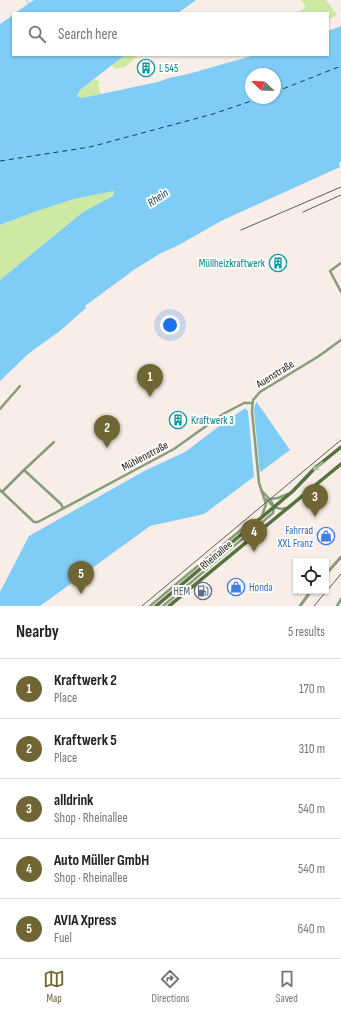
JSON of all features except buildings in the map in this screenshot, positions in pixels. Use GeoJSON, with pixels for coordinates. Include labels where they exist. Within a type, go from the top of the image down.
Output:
{"type":"FeatureCollection","features":[{"type":"Feature","properties":{"kind":"main road","name":"Rheinallee"},"geometry":{"type":"LineString","coordinates":[[156,606],[262,518],[299,486],[315,468],[341,447]]}},
{"type":"Feature","properties":{"kind":"main road","name":"Rheinallee"},"geometry":{"type":"LineString","coordinates":[[170,606],[341,464]]}},
{"type":"Feature","properties":{"kind":"street"},"geometry":{"type":"LineString","coordinates":[[341,263],[330,270],[341,292]]}},
{"type":"Feature","properties":{"kind":"street","name":"Auenstraße"},"geometry":{"type":"LineString","coordinates":[[262,518],[267,505],[258,477],[252,403],[260,392],[319,356],[341,340]]}},
{"type":"Feature","properties":{"kind":"street"},"geometry":{"type":"LineString","coordinates":[[0,408],[20,386]]}},
{"type":"Feature","properties":{"kind":"street","name":"Mühlenstraße"},"geometry":{"type":"LineString","coordinates":[[1,491],[36,523],[174,449],[220,415],[244,403],[252,403]]}},
{"type":"Feature","properties":{"kind":"street"},"geometry":{"type":"LineString","coordinates":[[1,491],[54,442]]}},
{"type":"Feature","properties":{"kind":"street"},"geometry":{"type":"LineString","coordinates":[[24,470],[61,504],[63,508]]}},
{"type":"Feature","properties":{"kind":"street","name":"Auenstraße"},"geometry":{"type":"LineString","coordinates":[[261,489],[273,503],[274,507]]}},
{"type":"Feature","properties":{"kind":"street"},"geometry":{"type":"LineString","coordinates":[[270,499],[278,498],[293,491]]}},
{"type":"Feature","properties":{"kind":"street","name":"Auenstraße"},"geometry":{"type":"LineString","coordinates":[[264,497],[274,507]]}},
{"type":"Feature","properties":{"kind":"street"},"geometry":{"type":"LineString","coordinates":[[274,507],[280,510],[288,507]]}},
{"type":"Feature","properties":{"kind":"street","name":"Rheinallee"},"geometry":{"type":"LineString","coordinates":[[163,606],[273,513],[274,507]]}},
{"type":"Feature","properties":{"kind":"street","name":"Rheinallee"},"geometry":{"type":"LineString","coordinates":[[150,606],[242,529],[262,518]]}},
{"type":"Feature","properties":{"kind":"street"},"geometry":{"type":"LineString","coordinates":[[329,571],[341,557]]}},
{"type":"Feature","properties":{"kind":"street","name":"Rheinallee"},"geometry":{"type":"LineString","coordinates":[[156,606],[178,582]]}},
{"type":"Feature","properties":{"kind":"street"},"geometry":{"type":"LineString","coordinates":[[300,606],[309,594]]}},
{"type":"Feature","properties":{"kind":"street"},"geometry":{"type":"LineString","coordinates":[[337,606],[341,599]]}},
{"type":"Feature","properties":{"kind":"green space"},"geometry":{"type":"Polygon","coordinates":[[[301,0],[326,0],[337,15],[329,19],[329,12],[298,12],[306,7],[301,0]]]}},
{"type":"Feature","properties":{"kind":"green space"},"geometry":{"type":"Polygon","coordinates":[[[124,56],[137,56],[125,67],[115,69],[112,65],[124,56]]]}},
{"type":"Feature","properties":{"kind":"green space"},"geometry":{"type":"Polygon","coordinates":[[[95,79],[100,82],[98,86],[101,94],[82,98],[77,96],[80,90],[95,79]]]}},
{"type":"Feature","properties":{"kind":"green space"},"geometry":{"type":"Polygon","coordinates":[[[114,191],[113,196],[83,212],[0,280],[0,225],[74,199],[114,191]]]}},
{"type":"Feature","properties":{"kind":"water"},"geometry":{"type":"Polygon","coordinates":[[[34,0],[196,0],[179,12],[16,12],[34,0]]]}},
{"type":"Feature","properties":{"kind":"water","name":"Rhein"},"geometry":{"type":"Polygon","coordinates":[[[12,16],[12,56],[124,56],[80,90],[77,96],[82,98],[158,82],[251,56],[329,56],[329,31],[341,26],[340,167],[221,221],[177,246],[161,253],[135,269],[85,306],[86,308],[60,331],[28,354],[0,381],[0,280],[83,212],[113,196],[114,191],[74,199],[0,225],[0,24],[12,16]]]}},
{"type":"Feature","properties":{"kind":"water"},"geometry":{"type":"Polygon","coordinates":[[[256,401],[290,450],[204,514],[150,526],[40,606],[0,606],[0,592],[29,536],[146,470],[185,452],[226,421],[256,401]]]}},
{"type":"Feature","properties":{"kind":"pier"},"geometry":{"type":"Polygon","coordinates":[[[257,399],[254,409],[260,475],[254,477],[248,411],[244,407],[257,399]]]}},
{"type":"Feature","properties":{"kind":"waterway"},"geometry":{"type":"LineString","coordinates":[[26,0],[29,4]]}},
{"type":"Feature","properties":{"kind":"ferry route"},"geometry":{"type":"LineString","coordinates":[[281,90],[341,66]]}},
{"type":"Feature","properties":{"kind":"ferry route"},"geometry":{"type":"LineString","coordinates":[[0,161],[90,147],[213,114],[245,103]]}},
{"type":"Feature","properties":{"kind":"railway"},"geometry":{"type":"LineString","coordinates":[[241,230],[341,187]]}},
{"type":"Feature","properties":{"kind":"railway"},"geometry":{"type":"LineString","coordinates":[[303,212],[341,195]]}},
{"type":"Feature","properties":{"kind":"railway"},"geometry":{"type":"LineString","coordinates":[[142,606],[341,440]]}},
{"type":"Feature","properties":{"kind":"railway"},"geometry":{"type":"LineString","coordinates":[[314,606],[341,574]]}},
{"type":"Feature","properties":{"kind":"place","name":"L 545"},"geometry":{"type":"Point","coordinates":[146,68]}},
{"type":"Feature","properties":{"kind":"place","name":"Müllheizkraftwerk"},"geometry":{"type":"Point","coordinates":[278,263]}},
{"type":"Feature","properties":{"kind":"place","name":"Kraftwerk 2"},"geometry":{"type":"Point","coordinates":[150,397]}},
{"type":"Feature","properties":{"kind":"place","name":"Kraftwerk 3"},"geometry":{"type":"Point","coordinates":[178,420]}},
{"type":"Feature","properties":{"kind":"place","name":"Kraftwerk 5"},"geometry":{"type":"Point","coordinates":[107,448]}},
{"type":"Feature","properties":{"kind":"place","name":"alldrink"},"geometry":{"type":"Point","coordinates":[315,517]}},
{"type":"Feature","properties":{"kind":"place","name":"Fahrrad XXL Franz"},"geometry":{"type":"Point","coordinates":[326,536]}},
{"type":"Feature","properties":{"kind":"place","name":"Auto Müller GmbH"},"geometry":{"type":"Point","coordinates":[254,552]}},
{"type":"Feature","properties":{"kind":"place","name":"Honda"},"geometry":{"type":"Point","coordinates":[236,587]}},
{"type":"Feature","properties":{"kind":"place","name":"HEM"},"geometry":{"type":"Point","coordinates":[203,591]}},
{"type":"Feature","properties":{"kind":"place","name":"AVIA Xpress"},"geometry":{"type":"Point","coordinates":[81,594]}}]}
